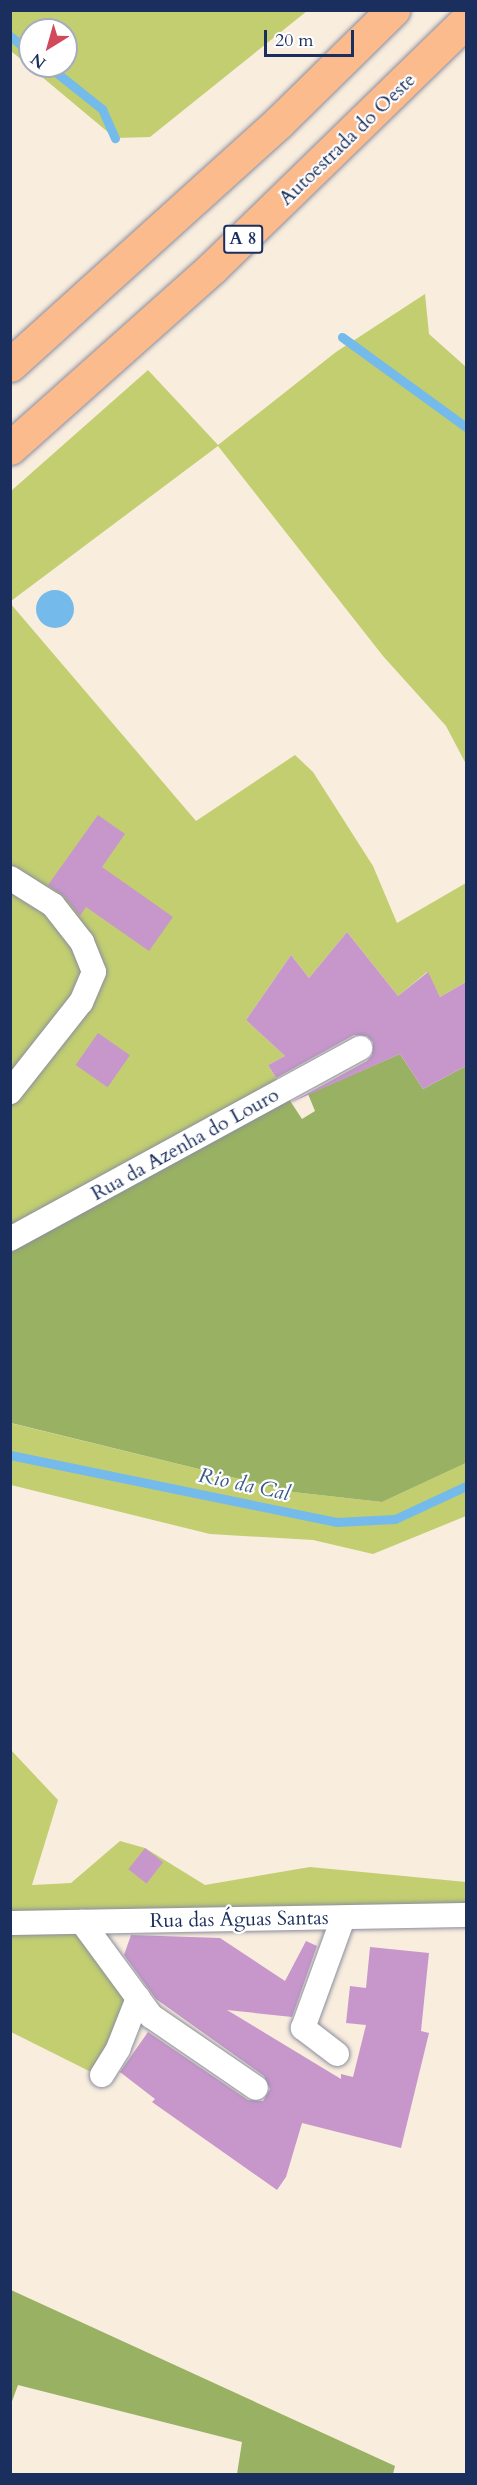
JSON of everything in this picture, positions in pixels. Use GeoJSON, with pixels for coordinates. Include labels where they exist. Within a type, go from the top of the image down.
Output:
{"type":"FeatureCollection","features":[{"type":"Feature","properties":{"kind":"highway"},"geometry":{"type":"LineString","coordinates":[[10,365],[279,122],[393,10]]}},
{"type":"Feature","properties":{"kind":"highway","name":"Autoestrada do Oeste"},"geometry":{"type":"LineString","coordinates":[[10,448],[212,268],[466,21]]}},
{"type":"Feature","properties":{"kind":"street"},"geometry":{"type":"LineString","coordinates":[[10,878],[53,905],[82,942],[94,972],[81,1002],[10,1092]]}},
{"type":"Feature","properties":{"kind":"street","name":"Rua da Azenha do Louro"},"geometry":{"type":"LineString","coordinates":[[10,1239],[360,1048]]}},
{"type":"Feature","properties":{"kind":"street","name":"Rua das Águas Santas"},"geometry":{"type":"LineString","coordinates":[[10,1923],[466,1915]]}},
{"type":"Feature","properties":{"kind":"street"},"geometry":{"type":"LineString","coordinates":[[337,2054],[303,2028],[343,1918]]}},
{"type":"Feature","properties":{"kind":"street"},"geometry":{"type":"LineString","coordinates":[[82,1922],[152,2016],[256,2088]]}},
{"type":"Feature","properties":{"kind":"street"},"geometry":{"type":"LineString","coordinates":[[102,2075],[118,2049],[138,1998]]}},
{"type":"Feature","properties":{"kind":"green space"},"geometry":{"type":"Polygon","coordinates":[[[11,10],[307,11],[150,137],[115,138],[43,78],[78,78],[78,18],[18,18],[18,57],[11,51],[11,10]]]}},
{"type":"Feature","properties":{"kind":"green space"},"geometry":{"type":"Polygon","coordinates":[[[425,294],[429,334],[466,367],[466,764],[446,726],[383,656],[218,446],[11,601],[11,491],[148,370],[218,445],[336,352],[425,294]]]}},
{"type":"Feature","properties":{"kind":"green space"},"geometry":{"type":"Polygon","coordinates":[[[10,603],[196,821],[295,755],[313,772],[373,866],[397,923],[466,883],[466,982],[440,997],[427,972],[398,996],[347,932],[309,978],[291,955],[246,1020],[285,1056],[268,1065],[283,1090],[10,1239],[10,603]]]}},
{"type":"Feature","properties":{"kind":"green space"},"geometry":{"type":"Polygon","coordinates":[[[400,1054],[423,1089],[466,1066],[466,1463],[382,1502],[293,1492],[11,1423],[11,1239],[283,1090],[302,1119],[315,1111],[308,1094],[400,1054]]]}},
{"type":"Feature","properties":{"kind":"green space"},"geometry":{"type":"Polygon","coordinates":[[[10,1423],[293,1492],[382,1502],[466,1463],[466,1516],[373,1554],[313,1540],[210,1534],[11,1485],[10,1423]]]}},
{"type":"Feature","properties":{"kind":"green space"},"geometry":{"type":"Polygon","coordinates":[[[10,1749],[58,1800],[32,1885],[71,1883],[120,1841],[145,1848],[205,1885],[310,1867],[466,1882],[466,1915],[83,1922],[138,1998],[99,2076],[11,2032],[10,1749]]]}},
{"type":"Feature","properties":{"kind":"green space"},"geometry":{"type":"Polygon","coordinates":[[[11,2290],[395,2466],[393,2474],[237,2474],[242,2442],[18,2385],[11,2404],[11,2290]]]}},
{"type":"Feature","properties":{"kind":"water"},"geometry":{"type":"Polygon","coordinates":[[[55,590],[69,595],[74,609],[69,623],[55,628],[41,623],[36,609],[41,595],[55,590]]]}},
{"type":"Feature","properties":{"kind":"building"},"geometry":{"type":"Polygon","coordinates":[[[98,815],[125,834],[102,867],[173,917],[149,951],[86,907],[80,916],[64,896],[48,885],[98,815]]]}},
{"type":"Feature","properties":{"kind":"building"},"geometry":{"type":"Polygon","coordinates":[[[347,932],[398,996],[428,972],[440,997],[466,982],[466,1066],[423,1089],[400,1054],[290,1103],[367,1061],[372,1055],[373,1042],[367,1036],[354,1035],[276,1078],[268,1065],[285,1056],[246,1020],[291,955],[309,978],[347,932]]]}},
{"type":"Feature","properties":{"kind":"building"},"geometry":{"type":"Polygon","coordinates":[[[98,1033],[130,1055],[108,1087],[76,1065],[98,1033]]]}},
{"type":"Feature","properties":{"kind":"building"},"geometry":{"type":"Polygon","coordinates":[[[145,1848],[163,1862],[147,1883],[128,1869],[145,1848]]]}},
{"type":"Feature","properties":{"kind":"building"},"geometry":{"type":"Polygon","coordinates":[[[131,1935],[220,1938],[285,1981],[306,1941],[317,1946],[292,2017],[227,2010],[341,2079],[341,2074],[353,2077],[366,2025],[346,2023],[350,1986],[366,1988],[370,1947],[429,1953],[421,2031],[429,2033],[401,2148],[302,2123],[286,2177],[277,2190],[152,2102],[155,2099],[120,2072],[148,2032],[248,2100],[263,2101],[270,2089],[264,2076],[156,1999],[124,1955],[131,1935]]]}},
{"type":"Feature","properties":{"kind":"waterway"},"geometry":{"type":"LineString","coordinates":[[10,36],[18,42]]}},
{"type":"Feature","properties":{"kind":"waterway"},"geometry":{"type":"LineString","coordinates":[[63,78],[102,109],[115,138]]}},
{"type":"Feature","properties":{"kind":"waterway"},"geometry":{"type":"LineString","coordinates":[[342,337],[466,427]]}},
{"type":"Feature","properties":{"kind":"waterway","name":"Rio da Cal"},"geometry":{"type":"LineString","coordinates":[[10,1455],[336,1522],[395,1519],[466,1486]]}}]}
